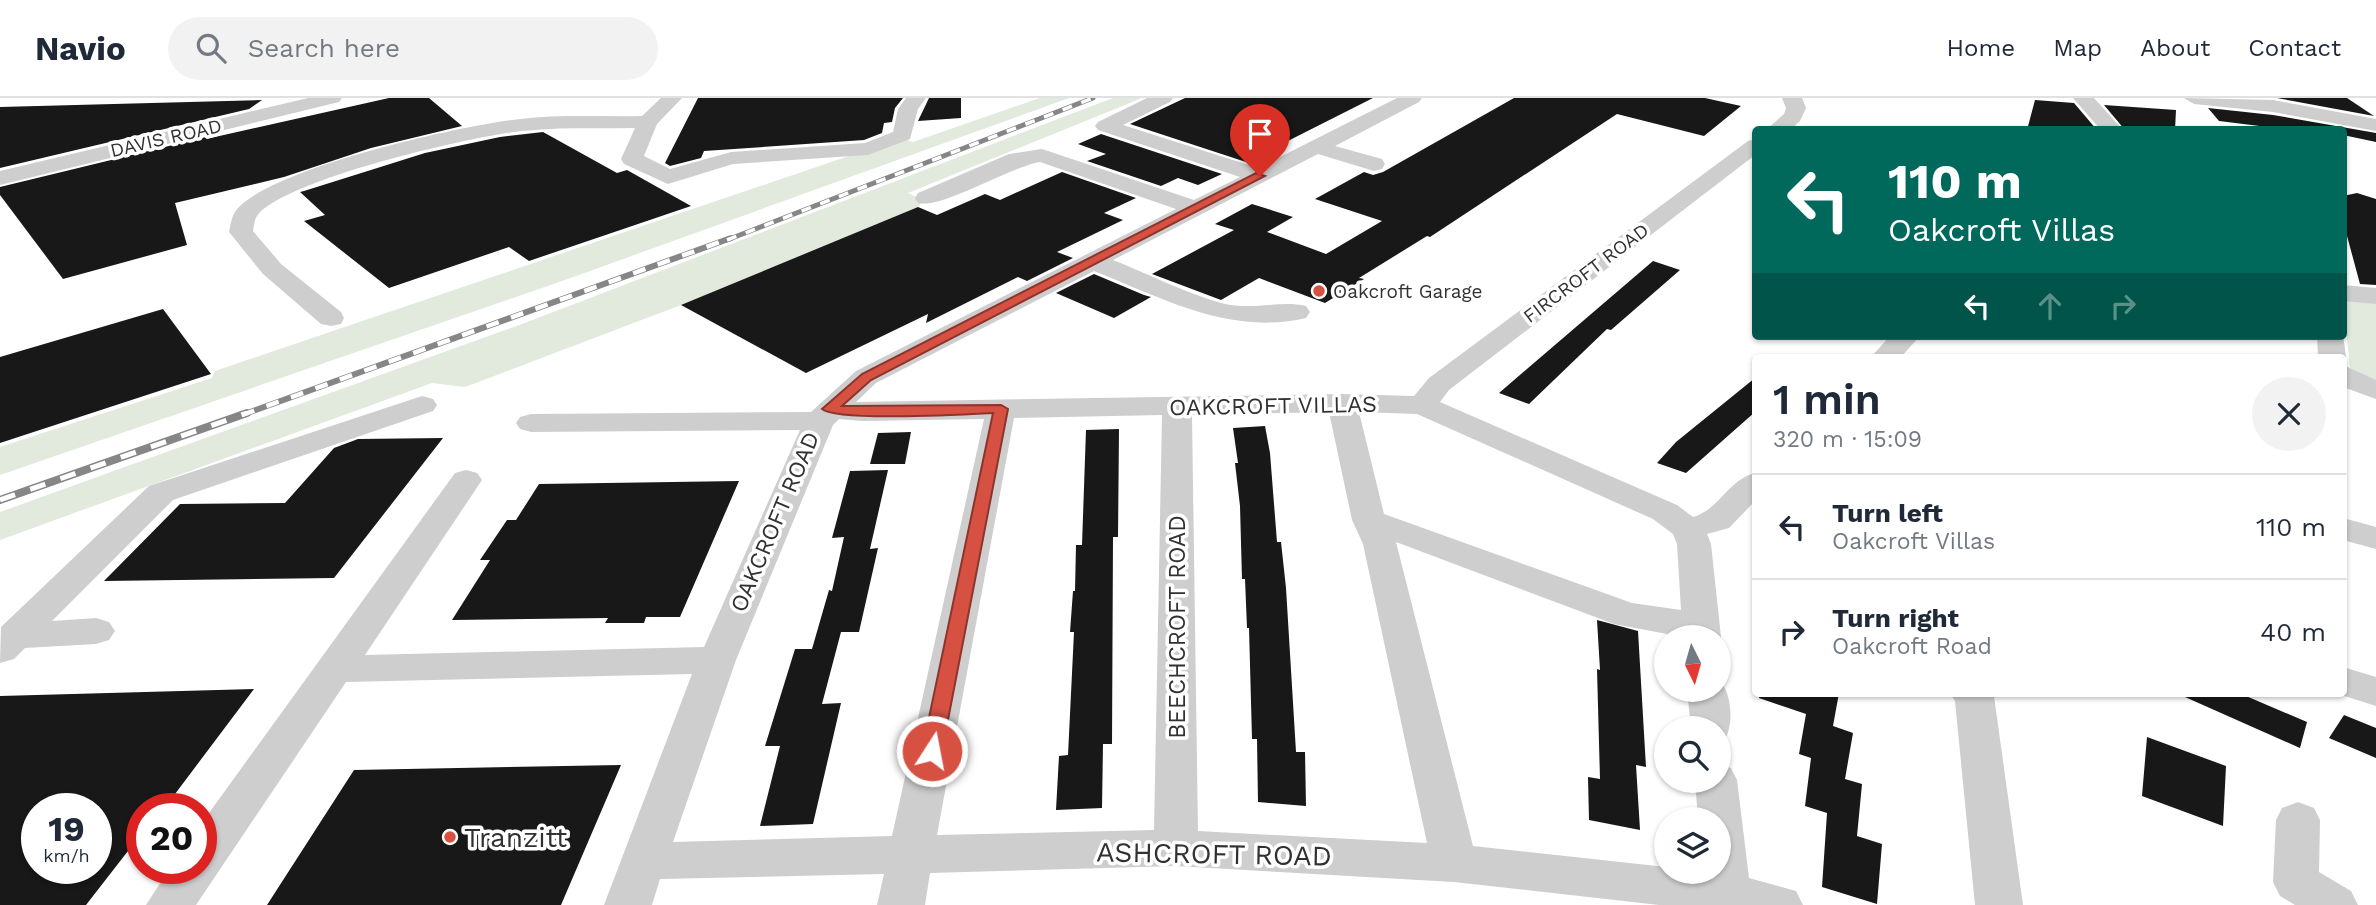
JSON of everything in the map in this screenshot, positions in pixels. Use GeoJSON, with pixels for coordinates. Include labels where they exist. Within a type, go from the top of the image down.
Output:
{"type":"FeatureCollection","features":[{"type":"Feature","properties":{"kind":"street","name":"DAVIS ROAD"},"geometry":{"type":"LineString","coordinates":[[0,177],[332,98]]}},
{"type":"Feature","properties":{"kind":"street"},"geometry":{"type":"LineString","coordinates":[[672,98],[648,122],[632,159],[668,177],[731,158],[868,149],[903,135],[908,109],[916,98]]}},
{"type":"Feature","properties":{"kind":"street"},"geometry":{"type":"LineString","coordinates":[[1163,98],[1105,126],[1260,176]]}},
{"type":"Feature","properties":{"kind":"street","name":"OAKCROFT ROAD"},"geometry":{"type":"LineString","coordinates":[[628,905],[717,660],[824,415],[866,377],[1412,98]]}},
{"type":"Feature","properties":{"kind":"street"},"geometry":{"type":"LineString","coordinates":[[1781,126],[1793,117],[1796,108],[1792,98]]}},
{"type":"Feature","properties":{"kind":"street"},"geometry":{"type":"LineString","coordinates":[[2083,98],[2109,126]]}},
{"type":"Feature","properties":{"kind":"street"},"geometry":{"type":"LineString","coordinates":[[2194,98],[2273,106],[2376,125]]}},
{"type":"Feature","properties":{"kind":"street"},"geometry":{"type":"LineString","coordinates":[[331,318],[272,269],[241,232],[246,212],[270,195],[298,180],[445,139],[503,127],[648,122]]}},
{"type":"Feature","properties":{"kind":"street"},"geometry":{"type":"LineString","coordinates":[[1317,147],[1374,164]]}},
{"type":"Feature","properties":{"kind":"street","name":"FIRCROFT ROAD"},"geometry":{"type":"LineString","coordinates":[[1422,405],[1439,384],[1752,147]]}},
{"type":"Feature","properties":{"kind":"street"},"geometry":{"type":"LineString","coordinates":[[926,198],[1017,159],[1042,155],[1195,208]]}},
{"type":"Feature","properties":{"kind":"street"},"geometry":{"type":"LineString","coordinates":[[1092,261],[1219,311],[1257,316],[1297,312]]}},
{"type":"Feature","properties":{"kind":"street"},"geometry":{"type":"LineString","coordinates":[[2347,293],[2376,296]]}},
{"type":"Feature","properties":{"kind":"street"},"geometry":{"type":"LineString","coordinates":[[1888,354],[1902,340]]}},
{"type":"Feature","properties":{"kind":"street"},"geometry":{"type":"LineString","coordinates":[[2347,377],[2376,390]]}},
{"type":"Feature","properties":{"kind":"street"},"geometry":{"type":"LineString","coordinates":[[1342,403],[1369,520],[1380,544],[1454,863]]}},
{"type":"Feature","properties":{"kind":"street","name":"OAKCROFT VILLAS"},"geometry":{"type":"LineString","coordinates":[[531,423],[1001,409],[1342,403],[1422,405],[1665,512],[1688,529]]}},
{"type":"Feature","properties":{"kind":"street"},"geometry":{"type":"LineString","coordinates":[[7,643],[161,494],[422,405]]}},
{"type":"Feature","properties":{"kind":"street","name":"BEECHCROFT ROAD"},"geometry":{"type":"LineString","coordinates":[[1176,848],[1177,407]]}},
{"type":"Feature","properties":{"kind":"street"},"geometry":{"type":"LineString","coordinates":[[901,905],[1001,409]]}},
{"type":"Feature","properties":{"kind":"street"},"geometry":{"type":"LineString","coordinates":[[217,837],[466,480]]}},
{"type":"Feature","properties":{"kind":"street"},"geometry":{"type":"LineString","coordinates":[[1701,625],[1694,544],[1688,529],[1717,521],[1752,486]]}},
{"type":"Feature","properties":{"kind":"street"},"geometry":{"type":"LineString","coordinates":[[1369,520],[1627,615],[1673,625]]}},
{"type":"Feature","properties":{"kind":"street"},"geometry":{"type":"LineString","coordinates":[[2347,530],[2376,538]]}},
{"type":"Feature","properties":{"kind":"street"},"geometry":{"type":"LineString","coordinates":[[7,643],[96,631]]}},
{"type":"Feature","properties":{"kind":"street"},"geometry":{"type":"LineString","coordinates":[[334,669],[717,660]]}},
{"type":"Feature","properties":{"kind":"street"},"geometry":{"type":"LineString","coordinates":[[2347,682],[2376,692]]}},
{"type":"Feature","properties":{"kind":"street"},"geometry":{"type":"LineString","coordinates":[[1973,697],[1999,905]]}},
{"type":"Feature","properties":{"kind":"street"},"geometry":{"type":"LineString","coordinates":[[1717,793],[1727,893]]}},
{"type":"Feature","properties":{"kind":"street"},"geometry":{"type":"LineString","coordinates":[[2298,820],[2296,882],[2334,905]]}},
{"type":"Feature","properties":{"kind":"street","name":"ASHCROFT ROAD"},"geometry":{"type":"LineString","coordinates":[[646,861],[1176,848],[1454,863],[1727,893],[1779,905]]}},
{"type":"Feature","properties":{"kind":"street"},"geometry":{"type":"LineString","coordinates":[[170,905],[185,884]]}},
{"type":"Feature","properties":{"kind":"shaded area"},"geometry":{"type":"Polygon","coordinates":[[[1040,98],[1069,98],[565,280],[0,475],[0,447],[212,378],[215,371],[902,138],[913,142],[1040,98]]]}},
{"type":"Feature","properties":{"kind":"shaded area"},"geometry":{"type":"Polygon","coordinates":[[[1113,98],[1142,98],[908,193],[923,200],[918,207],[681,305],[465,387],[432,383],[0,540],[0,512],[522,324],[1113,98]]]}},
{"type":"Feature","properties":{"kind":"shaded area"},"geometry":{"type":"Polygon","coordinates":[[[2376,299],[2376,384],[2350,368],[2347,300],[2376,299]]]}},
{"type":"Feature","properties":{"kind":"building"},"geometry":{"type":"Polygon","coordinates":[[[389,98],[429,98],[462,126],[371,148],[284,177],[175,203],[187,245],[63,279],[0,195],[0,187],[210,136],[206,139],[389,98]]]}},
{"type":"Feature","properties":{"kind":"building"},"geometry":{"type":"Polygon","coordinates":[[[698,98],[903,98],[895,108],[892,122],[884,123],[882,133],[864,140],[704,151],[701,158],[670,166],[665,163],[698,98]]]}},
{"type":"Feature","properties":{"kind":"building"},"geometry":{"type":"Polygon","coordinates":[[[929,98],[961,98],[961,118],[918,121],[929,98]]]}},
{"type":"Feature","properties":{"kind":"building"},"geometry":{"type":"Polygon","coordinates":[[[1185,98],[1373,98],[1246,162],[1130,124],[1185,98]]]}},
{"type":"Feature","properties":{"kind":"building"},"geometry":{"type":"Polygon","coordinates":[[[1514,98],[1705,98],[1741,106],[1704,136],[1617,114],[1430,237],[1427,236],[1359,278],[1364,279],[1325,303],[1259,278],[1221,300],[1152,274],[1234,230],[1215,224],[1252,204],[1293,217],[1267,232],[1326,254],[1382,221],[1315,199],[1364,172],[1373,175],[1383,172],[1514,98]]]}},
{"type":"Feature","properties":{"kind":"building"},"geometry":{"type":"Polygon","coordinates":[[[2277,98],[2347,98],[2374,116],[2277,98]]]}},
{"type":"Feature","properties":{"kind":"building"},"geometry":{"type":"Polygon","coordinates":[[[262,100],[249,109],[0,168],[0,107],[262,100]]]}},
{"type":"Feature","properties":{"kind":"building"},"geometry":{"type":"Polygon","coordinates":[[[2035,100],[2074,103],[2094,126],[2028,126],[2035,100]]]}},
{"type":"Feature","properties":{"kind":"building"},"geometry":{"type":"Polygon","coordinates":[[[2104,105],[2176,110],[2175,126],[2122,126],[2104,105]]]}},
{"type":"Feature","properties":{"kind":"building"},"geometry":{"type":"Polygon","coordinates":[[[2208,108],[2273,115],[2336,126],[2260,126],[2219,121],[2208,108]]]}},
{"type":"Feature","properties":{"kind":"building"},"geometry":{"type":"Polygon","coordinates":[[[2347,128],[2376,133],[2376,142],[2347,136],[2347,128]]]}},
{"type":"Feature","properties":{"kind":"building"},"geometry":{"type":"Polygon","coordinates":[[[543,132],[617,173],[627,170],[691,206],[529,261],[509,247],[389,288],[304,221],[325,215],[300,192],[425,153],[500,137],[543,132]]]}},
{"type":"Feature","properties":{"kind":"building"},"geometry":{"type":"Polygon","coordinates":[[[1101,134],[1222,174],[1198,185],[1178,178],[1161,186],[1087,161],[1106,154],[1078,144],[1101,134]]]}},
{"type":"Feature","properties":{"kind":"building"},"geometry":{"type":"Polygon","coordinates":[[[1062,172],[1136,198],[1104,213],[1123,220],[1057,252],[1073,258],[1027,281],[1018,277],[926,323],[928,314],[806,373],[681,305],[918,207],[937,215],[985,194],[1000,200],[1062,172]]]}},
{"type":"Feature","properties":{"kind":"building"},"geometry":{"type":"Polygon","coordinates":[[[2357,193],[2376,199],[2376,285],[2360,284],[2347,236],[2347,195],[2357,193]]]}},
{"type":"Feature","properties":{"kind":"building"},"geometry":{"type":"Polygon","coordinates":[[[1653,261],[1680,270],[1611,330],[1607,329],[1529,404],[1499,393],[1653,261]]]}},
{"type":"Feature","properties":{"kind":"building"},"geometry":{"type":"Polygon","coordinates":[[[1094,274],[1151,297],[1114,318],[1056,293],[1094,274]]]}},
{"type":"Feature","properties":{"kind":"building"},"geometry":{"type":"Polygon","coordinates":[[[163,309],[211,374],[0,443],[0,357],[163,309]]]}},
{"type":"Feature","properties":{"kind":"building"},"geometry":{"type":"Polygon","coordinates":[[[1752,380],[1752,415],[1686,473],[1657,463],[1676,442],[1752,380]]]}},
{"type":"Feature","properties":{"kind":"building"},"geometry":{"type":"Polygon","coordinates":[[[1265,426],[1270,453],[1277,542],[1281,542],[1286,588],[1296,752],[1305,752],[1306,806],[1258,802],[1257,739],[1252,739],[1249,628],[1245,579],[1242,579],[1240,506],[1235,463],[1238,463],[1233,428],[1265,426]]]}},
{"type":"Feature","properties":{"kind":"building"},"geometry":{"type":"Polygon","coordinates":[[[1119,429],[1118,537],[1113,537],[1112,744],[1103,744],[1102,808],[1056,810],[1059,756],[1068,755],[1074,632],[1070,632],[1075,591],[1076,545],[1082,545],[1086,430],[1119,429]]]}},
{"type":"Feature","properties":{"kind":"building"},"geometry":{"type":"Polygon","coordinates":[[[911,432],[905,464],[870,464],[878,433],[911,432]]]}},
{"type":"Feature","properties":{"kind":"building"},"geometry":{"type":"Polygon","coordinates":[[[443,438],[334,578],[104,581],[180,504],[285,503],[334,448],[358,439],[443,438]]]}},
{"type":"Feature","properties":{"kind":"building"},"geometry":{"type":"Polygon","coordinates":[[[888,470],[870,549],[878,548],[859,632],[841,632],[822,704],[841,703],[813,824],[760,826],[780,746],[765,746],[795,649],[812,649],[829,590],[832,591],[844,537],[832,538],[850,471],[888,470]]]}},
{"type":"Feature","properties":{"kind":"building"},"geometry":{"type":"Polygon","coordinates":[[[739,481],[680,617],[646,617],[644,623],[605,623],[608,618],[452,620],[490,560],[480,560],[507,520],[516,520],[539,484],[739,481]]]}},
{"type":"Feature","properties":{"kind":"building"},"geometry":{"type":"Polygon","coordinates":[[[1597,620],[1638,631],[1646,767],[1636,765],[1640,830],[1589,820],[1588,777],[1600,779],[1597,620]]]}},
{"type":"Feature","properties":{"kind":"building"},"geometry":{"type":"Polygon","coordinates":[[[254,689],[176,793],[126,793],[126,854],[112,872],[112,793],[21,793],[21,884],[102,884],[86,905],[0,905],[0,696],[254,689]]]}},
{"type":"Feature","properties":{"kind":"building"},"geometry":{"type":"Polygon","coordinates":[[[1838,697],[1833,726],[1853,733],[1845,779],[1862,784],[1857,836],[1882,844],[1877,904],[1822,887],[1827,813],[1805,806],[1811,758],[1799,754],[1806,714],[1759,698],[1838,697]]]}},
{"type":"Feature","properties":{"kind":"building"},"geometry":{"type":"Polygon","coordinates":[[[2185,697],[2248,697],[2307,722],[2300,748],[2185,697]]]}},
{"type":"Feature","properties":{"kind":"building"},"geometry":{"type":"Polygon","coordinates":[[[2344,715],[2376,728],[2376,758],[2329,738],[2344,715]]]}},
{"type":"Feature","properties":{"kind":"building"},"geometry":{"type":"Polygon","coordinates":[[[2147,737],[2226,766],[2223,826],[2142,796],[2147,737]]]}},
{"type":"Feature","properties":{"kind":"building","name":"Tranzitt"},"geometry":{"type":"Polygon","coordinates":[[[621,765],[561,905],[267,905],[354,770],[621,765]]]}},
{"type":"Feature","properties":{"kind":"railway"},"geometry":{"type":"LineString","coordinates":[[727,240],[1093,98]]}},
{"type":"Feature","properties":{"kind":"railway"},"geometry":{"type":"LineString","coordinates":[[242,415],[731,238]]}},
{"type":"Feature","properties":{"kind":"railway"},"geometry":{"type":"LineString","coordinates":[[0,500],[247,413]]}},
{"type":"Feature","properties":{"kind":"place","name":"Oakcroft Garage"},"geometry":{"type":"Point","coordinates":[1319,291]}},
{"type":"Feature","properties":{"kind":"place","name":"Tranzitt"},"geometry":{"type":"Point","coordinates":[450,837]}},
{"type":"Feature","properties":{"kind":"route"},"geometry":{"type":"LineString","coordinates":[[932,751],[1001,409],[862,412],[830,409],[866,377],[1260,176]]}}]}
